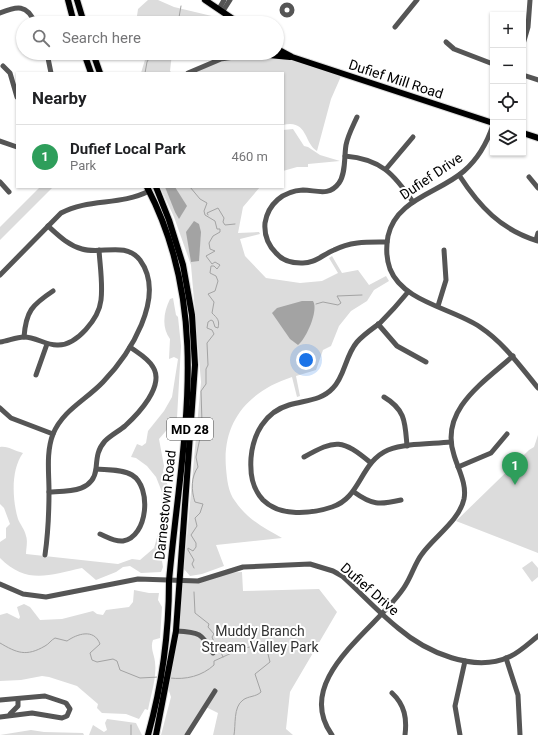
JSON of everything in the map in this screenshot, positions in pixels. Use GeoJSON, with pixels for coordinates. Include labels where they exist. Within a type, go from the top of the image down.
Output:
{"type":"FeatureCollection","features":[{"type":"Feature","properties":{"kind":"main road"},"geometry":{"type":"LineString","coordinates":[[68,0],[72,16]]}},
{"type":"Feature","properties":{"kind":"main road"},"geometry":{"type":"LineString","coordinates":[[77,0],[82,16]]}},
{"type":"Feature","properties":{"kind":"main road"},"geometry":{"type":"LineString","coordinates":[[205,0],[229,16]]}},
{"type":"Feature","properties":{"kind":"main road"},"geometry":{"type":"LineString","coordinates":[[284,53],[292,57]]}},
{"type":"Feature","properties":{"kind":"main road"},"geometry":{"type":"LineString","coordinates":[[284,56],[292,57]]}},
{"type":"Feature","properties":{"kind":"main road","name":"Dufief Mill Road"},"geometry":{"type":"LineString","coordinates":[[292,57],[490,123]]}},
{"type":"Feature","properties":{"kind":"main road"},"geometry":{"type":"LineString","coordinates":[[86,60],[91,72]]}},
{"type":"Feature","properties":{"kind":"main road"},"geometry":{"type":"LineString","coordinates":[[95,60],[100,72]]}},
{"type":"Feature","properties":{"kind":"main road"},"geometry":{"type":"LineString","coordinates":[[526,135],[538,138]]}},
{"type":"Feature","properties":{"kind":"main road","name":"Darnestown Road"},"geometry":{"type":"LineString","coordinates":[[156,188],[169,220],[183,265],[190,298],[194,333],[194,381],[174,581],[169,612],[165,678],[156,735]]}},
{"type":"Feature","properties":{"kind":"main road","name":"Darnestown Road"},"geometry":{"type":"LineString","coordinates":[[148,189],[163,222],[175,257],[184,300],[188,344],[186,411],[174,581],[176,631],[165,678],[148,735]]}},
{"type":"Feature","properties":{"kind":"street"},"geometry":{"type":"LineString","coordinates":[[221,10],[224,0]]}},
{"type":"Feature","properties":{"kind":"street"},"geometry":{"type":"LineString","coordinates":[[221,10],[230,0]]}},
{"type":"Feature","properties":{"kind":"street"},"geometry":{"type":"LineString","coordinates":[[395,27],[418,0]]}},
{"type":"Feature","properties":{"kind":"street"},"geometry":{"type":"LineString","coordinates":[[526,34],[530,0]]}},
{"type":"Feature","properties":{"kind":"street"},"geometry":{"type":"LineString","coordinates":[[0,13],[15,8],[23,8],[32,16]]}},
{"type":"Feature","properties":{"kind":"street"},"geometry":{"type":"LineString","coordinates":[[446,42],[454,49],[490,63]]}},
{"type":"Feature","properties":{"kind":"street"},"geometry":{"type":"LineString","coordinates":[[48,60],[51,72]]}},
{"type":"Feature","properties":{"kind":"street"},"geometry":{"type":"LineString","coordinates":[[190,72],[217,60]]}},
{"type":"Feature","properties":{"kind":"street"},"geometry":{"type":"LineString","coordinates":[[3,66],[10,73],[16,94]]}},
{"type":"Feature","properties":{"kind":"street"},"geometry":{"type":"LineString","coordinates":[[526,76],[538,80]]}},
{"type":"Feature","properties":{"kind":"street"},"geometry":{"type":"LineString","coordinates":[[357,117],[348,138],[342,177],[338,184],[330,191],[321,193],[303,190],[278,199],[272,205],[266,217],[265,228],[271,247],[285,260],[305,263],[317,260],[334,250],[349,244],[361,242],[387,242]]}},
{"type":"Feature","properties":{"kind":"street","name":"Dufief Drive"},"geometry":{"type":"LineString","coordinates":[[490,131],[481,152],[474,162],[459,175],[403,209],[395,219],[390,229],[387,242],[387,259],[392,272],[408,292],[480,327],[497,340],[513,356],[538,388]]}},
{"type":"Feature","properties":{"kind":"street"},"geometry":{"type":"LineString","coordinates":[[386,169],[413,136]]}},
{"type":"Feature","properties":{"kind":"street"},"geometry":{"type":"LineString","coordinates":[[0,142],[16,147]]}},
{"type":"Feature","properties":{"kind":"street"},"geometry":{"type":"LineString","coordinates":[[345,156],[367,159],[386,169],[400,183],[413,202]]}},
{"type":"Feature","properties":{"kind":"street"},"geometry":{"type":"LineString","coordinates":[[459,175],[474,197],[492,216],[510,229],[537,240],[538,233]]}},
{"type":"Feature","properties":{"kind":"street"},"geometry":{"type":"LineString","coordinates":[[528,177],[538,188]]}},
{"type":"Feature","properties":{"kind":"street"},"geometry":{"type":"LineString","coordinates":[[0,182],[9,192]]}},
{"type":"Feature","properties":{"kind":"street"},"geometry":{"type":"LineString","coordinates":[[0,275],[61,213],[74,206],[126,200],[148,189]]}},
{"type":"Feature","properties":{"kind":"street"},"geometry":{"type":"LineString","coordinates":[[45,555],[49,528],[49,453],[53,434],[67,413],[104,382],[130,347],[139,332],[146,313],[148,295],[146,272],[139,260],[129,251],[120,249],[85,250],[72,246],[48,226]]}},
{"type":"Feature","properties":{"kind":"street"},"geometry":{"type":"LineString","coordinates":[[0,342],[24,337],[38,340],[47,344],[60,345],[78,338],[96,314],[101,298],[99,250]]}},
{"type":"Feature","properties":{"kind":"street"},"geometry":{"type":"LineString","coordinates":[[438,306],[446,280],[444,250]]}},
{"type":"Feature","properties":{"kind":"street"},"geometry":{"type":"LineString","coordinates":[[24,337],[25,322],[30,310],[38,301],[53,291]]}},
{"type":"Feature","properties":{"kind":"street"},"geometry":{"type":"LineString","coordinates":[[408,292],[392,312],[357,342],[351,350],[334,388],[320,397],[289,405],[274,413],[259,429],[252,450],[251,478],[254,488],[266,503],[274,508],[292,513],[325,509],[338,505],[354,492],[371,463],[387,451],[407,446],[450,442]]}},
{"type":"Feature","properties":{"kind":"street"},"geometry":{"type":"LineString","coordinates":[[378,324],[397,346],[409,354],[426,362]]}},
{"type":"Feature","properties":{"kind":"street"},"geometry":{"type":"LineString","coordinates":[[36,375],[47,344]]}},
{"type":"Feature","properties":{"kind":"street"},"geometry":{"type":"LineString","coordinates":[[49,492],[75,491],[83,488],[91,481],[96,470],[96,460],[102,445],[133,419],[152,392],[155,383],[155,372],[153,366],[146,358],[130,347]]}},
{"type":"Feature","properties":{"kind":"street"},"geometry":{"type":"LineString","coordinates":[[332,735],[326,725],[323,714],[322,698],[325,684],[352,644],[400,593],[421,555],[450,523],[461,506],[464,499],[464,486],[450,442],[453,423],[464,400],[513,356]]}},
{"type":"Feature","properties":{"kind":"street"},"geometry":{"type":"LineString","coordinates":[[384,397],[392,402],[401,411],[405,424],[407,446]]}},
{"type":"Feature","properties":{"kind":"street"},"geometry":{"type":"LineString","coordinates":[[0,408],[11,418],[53,434]]}},
{"type":"Feature","properties":{"kind":"street"},"geometry":{"type":"LineString","coordinates":[[458,467],[491,453],[507,434]]}},
{"type":"Feature","properties":{"kind":"street"},"geometry":{"type":"LineString","coordinates":[[304,457],[322,447],[340,444],[355,449],[371,463]]}},
{"type":"Feature","properties":{"kind":"street"},"geometry":{"type":"LineString","coordinates":[[96,470],[119,470],[130,474],[141,485],[145,498],[142,524],[134,535],[121,541],[113,540],[100,534]]}},
{"type":"Feature","properties":{"kind":"street"},"geometry":{"type":"LineString","coordinates":[[354,492],[372,503],[385,504],[401,500]]}},
{"type":"Feature","properties":{"kind":"street","name":"Dufief Drive"},"geometry":{"type":"LineString","coordinates":[[0,584],[23,594],[46,597],[138,579],[198,582],[243,567],[310,564],[326,568],[342,576],[399,630],[422,644],[452,658],[485,663],[506,658],[518,652],[538,636]]}},
{"type":"Feature","properties":{"kind":"street"},"geometry":{"type":"LineString","coordinates":[[176,631],[198,633],[202,635],[213,653]]}},
{"type":"Feature","properties":{"kind":"street"},"geometry":{"type":"LineString","coordinates":[[506,658],[513,676],[519,699],[520,735]]}},
{"type":"Feature","properties":{"kind":"street"},"geometry":{"type":"LineString","coordinates":[[460,735],[455,706],[464,661]]}},
{"type":"Feature","properties":{"kind":"street"},"geometry":{"type":"LineString","coordinates":[[187,735],[215,691]]}},
{"type":"Feature","properties":{"kind":"street"},"geometry":{"type":"LineString","coordinates":[[392,693],[398,698],[406,716],[405,735]]}},
{"type":"Feature","properties":{"kind":"street"},"geometry":{"type":"LineString","coordinates":[[0,700],[18,700],[45,696],[66,703],[70,711],[67,716],[62,718],[32,713],[10,714],[0,717]]}},
{"type":"Feature","properties":{"kind":"street"},"geometry":{"type":"LineString","coordinates":[[10,714],[18,706],[18,700]]}},
{"type":"Feature","properties":{"kind":"green space"},"geometry":{"type":"Polygon","coordinates":[[[148,0],[158,0],[174,7],[212,16],[137,16],[138,9],[148,0]]]}},
{"type":"Feature","properties":{"kind":"green space"},"geometry":{"type":"Polygon","coordinates":[[[284,56],[292,57],[342,74],[331,99],[317,151],[313,148],[301,129],[291,124],[284,125],[284,72],[193,71],[206,65],[230,60],[284,60],[284,56]]]}},
{"type":"Feature","properties":{"kind":"green space"},"geometry":{"type":"Polygon","coordinates":[[[145,60],[171,60],[171,72],[141,72],[145,60]]]}},
{"type":"Feature","properties":{"kind":"green space"},"geometry":{"type":"Polygon","coordinates":[[[293,129],[304,146],[320,155],[340,161],[308,164],[308,167],[297,167],[284,171],[284,130],[293,129]]]}},
{"type":"Feature","properties":{"kind":"green space"},"geometry":{"type":"Polygon","coordinates":[[[39,188],[52,188],[0,240],[0,227],[39,188]]]}},
{"type":"Feature","properties":{"kind":"green space"},"geometry":{"type":"Polygon","coordinates":[[[160,188],[259,188],[243,207],[238,233],[259,232],[260,234],[240,239],[245,256],[266,278],[300,283],[322,281],[338,273],[329,258],[332,256],[342,273],[358,270],[369,285],[386,276],[389,281],[374,290],[367,301],[351,311],[339,326],[331,346],[323,350],[316,370],[296,376],[300,396],[297,397],[292,377],[277,383],[251,400],[241,410],[234,422],[226,451],[227,477],[231,494],[250,518],[262,527],[282,538],[216,545],[224,566],[202,574],[190,576],[184,569],[201,382],[191,265],[174,217],[160,188]]]}},
{"type":"Feature","properties":{"kind":"green space"},"geometry":{"type":"Polygon","coordinates":[[[173,298],[176,315],[178,317],[181,346],[177,418],[159,439],[164,466],[163,471],[170,492],[165,557],[162,561],[163,567],[161,572],[141,573],[130,566],[123,567],[116,572],[96,580],[82,568],[39,576],[20,572],[0,558],[0,542],[6,538],[6,528],[10,524],[4,508],[0,504],[0,447],[9,448],[23,453],[16,467],[14,494],[18,519],[27,538],[26,554],[118,564],[132,559],[140,560],[154,548],[160,527],[162,492],[156,477],[147,466],[136,458],[131,457],[137,444],[142,446],[146,443],[148,431],[164,411],[172,397],[178,359],[174,357],[169,359],[170,339],[165,329],[164,319],[170,299],[173,298]]]}},
{"type":"Feature","properties":{"kind":"green space"},"geometry":{"type":"Polygon","coordinates":[[[538,435],[538,553],[456,521],[529,450],[534,447],[538,435]]]}},
{"type":"Feature","properties":{"kind":"green space"},"geometry":{"type":"Polygon","coordinates":[[[532,561],[538,568],[538,577],[532,582],[522,568],[532,561]]]}},
{"type":"Feature","properties":{"kind":"green space","name":"Muddy Branch Stream Valley Park"},"geometry":{"type":"Polygon","coordinates":[[[242,572],[243,591],[319,589],[337,612],[290,692],[286,729],[293,735],[213,735],[218,713],[204,706],[186,735],[161,735],[171,697],[167,685],[179,581],[193,582],[220,573],[242,572]]]}},
{"type":"Feature","properties":{"kind":"green space"},"geometry":{"type":"Polygon","coordinates":[[[134,590],[159,593],[158,600],[162,607],[160,638],[153,640],[152,643],[155,659],[153,686],[148,710],[145,709],[139,719],[126,714],[102,713],[97,708],[98,704],[77,686],[49,677],[42,676],[21,680],[0,681],[0,615],[7,613],[19,619],[20,617],[17,607],[24,604],[30,607],[40,620],[62,619],[93,611],[97,614],[103,615],[106,610],[129,607],[133,602],[134,590]]]}},
{"type":"Feature","properties":{"kind":"green space"},"geometry":{"type":"Polygon","coordinates":[[[107,719],[136,723],[142,735],[89,735],[93,725],[104,732],[107,730],[105,723],[107,719]]]}},
{"type":"Feature","properties":{"kind":"green space"},"geometry":{"type":"Polygon","coordinates":[[[31,730],[44,732],[83,733],[84,735],[0,735],[31,730]]]}},
{"type":"Feature","properties":{"kind":"shaded area"},"geometry":{"type":"Polygon","coordinates":[[[165,188],[176,188],[187,206],[179,219],[165,188]]]}},
{"type":"Feature","properties":{"kind":"shaded area"},"geometry":{"type":"Polygon","coordinates":[[[194,221],[199,224],[201,232],[199,261],[191,262],[186,232],[194,221]]]}},
{"type":"Feature","properties":{"kind":"shaded area"},"geometry":{"type":"Polygon","coordinates":[[[302,301],[313,301],[314,311],[308,331],[298,345],[290,339],[272,313],[277,308],[302,301]]]}},
{"type":"Feature","properties":{"kind":"waterway"},"geometry":{"type":"LineString","coordinates":[[179,16],[181,6]]}},
{"type":"Feature","properties":{"kind":"waterway"},"geometry":{"type":"LineString","coordinates":[[145,72],[148,60]]}},
{"type":"Feature","properties":{"kind":"waterway"},"geometry":{"type":"LineString","coordinates":[[191,188],[200,199],[207,203],[204,211],[205,215],[215,221],[217,229],[220,229],[220,232],[213,236],[209,243],[210,249],[215,251],[206,256],[212,264],[215,262],[220,265],[217,269],[214,266],[211,266],[210,273],[216,276],[218,281],[215,291],[208,294],[214,302],[212,313],[217,318],[219,323],[218,328],[215,327],[213,321],[211,320],[208,322],[207,328],[212,330],[214,334],[207,343],[208,365],[206,369],[206,384],[201,391],[202,423],[198,433],[200,438],[196,457],[198,467],[192,484],[195,502],[203,504],[200,513],[195,518],[197,526],[191,535],[196,543],[196,547],[193,551],[188,548],[194,560],[192,564],[194,568]]}},
{"type":"Feature","properties":{"kind":"waterway"},"geometry":{"type":"LineString","coordinates":[[208,215],[207,213],[218,208],[224,218],[223,222],[225,225],[235,224]]}},
{"type":"Feature","properties":{"kind":"waterway"},"geometry":{"type":"LineString","coordinates":[[316,304],[323,302],[338,305],[341,303],[337,296],[362,295]]}},
{"type":"Feature","properties":{"kind":"waterway"},"geometry":{"type":"LineString","coordinates":[[194,592],[195,613],[209,624],[208,627],[214,634],[212,637],[213,640],[223,657]]}},
{"type":"Feature","properties":{"kind":"waterway"},"geometry":{"type":"LineString","coordinates":[[0,643],[17,651],[27,653],[45,646],[55,638],[67,641],[76,636],[90,634],[94,636],[100,644],[90,653],[92,660],[97,662],[113,659],[117,661],[120,670],[140,678],[159,677]]}},
{"type":"Feature","properties":{"kind":"waterway"},"geometry":{"type":"LineString","coordinates":[[170,678],[188,678],[194,676],[209,669],[214,665],[214,661],[236,651],[256,645],[261,646],[268,654],[270,662],[255,674],[261,692],[243,700],[240,703],[236,712],[234,735]]}},
{"type":"Feature","properties":{"kind":"waterway"},"geometry":{"type":"LineString","coordinates":[[131,725],[131,735]]}},
{"type":"Feature","properties":{"kind":"place","name":"Dufief Local Park"},"geometry":{"type":"Point","coordinates":[515,485]}}]}
